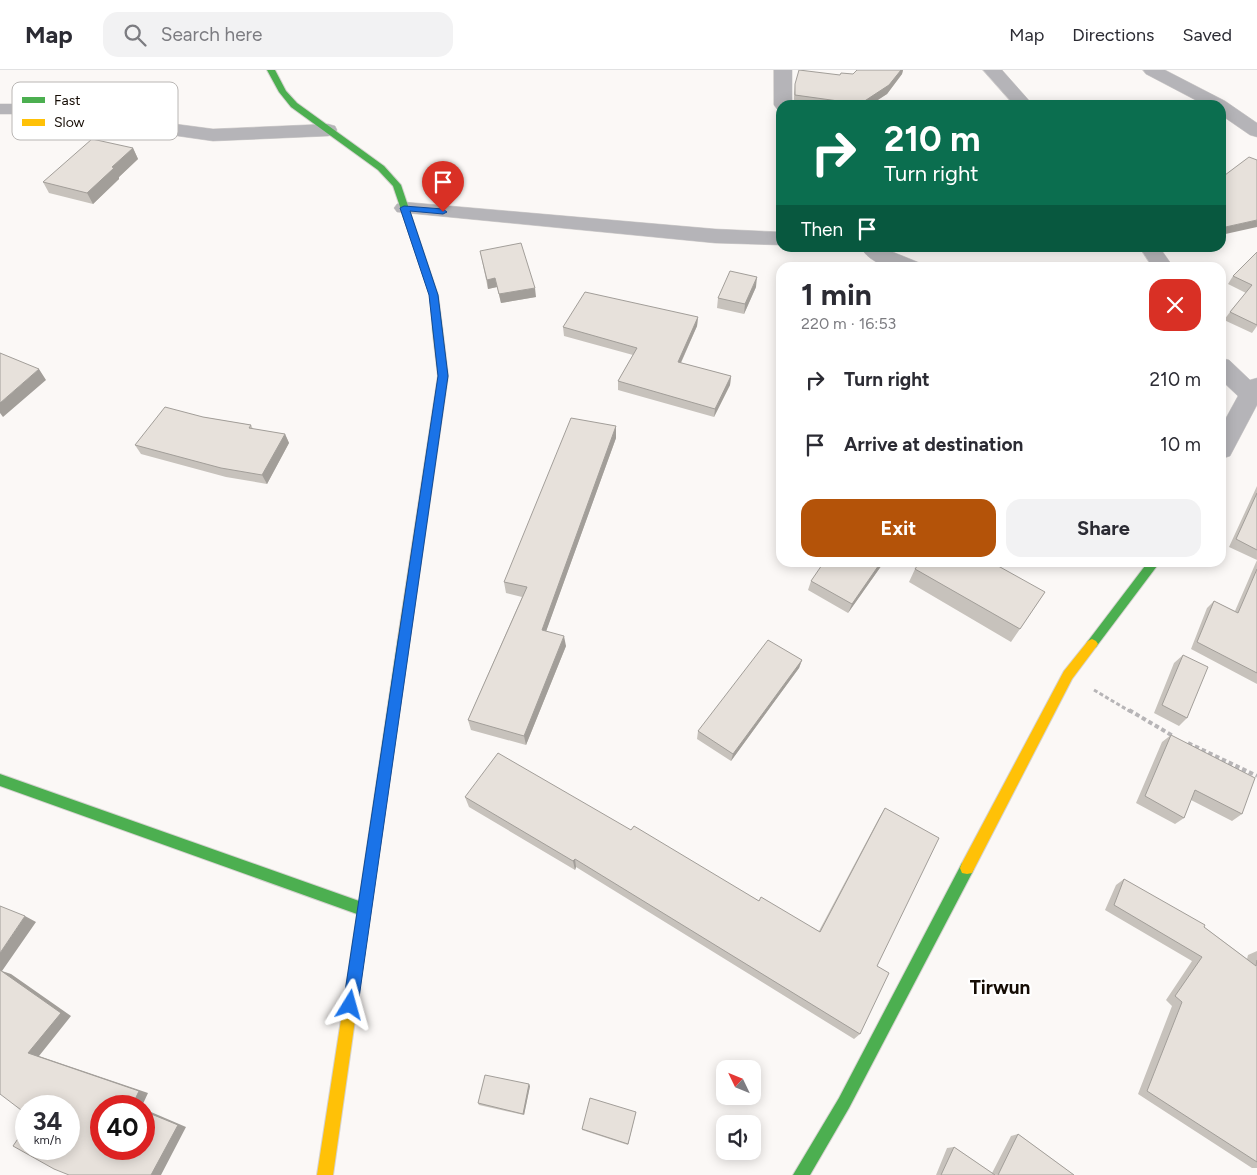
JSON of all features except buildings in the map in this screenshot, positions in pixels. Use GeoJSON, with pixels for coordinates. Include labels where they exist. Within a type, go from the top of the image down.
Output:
{"type":"FeatureCollection","features":[{"type":"Feature","properties":{"kind":"street"},"geometry":{"type":"LineString","coordinates":[[271,70],[282,92],[294,105],[381,168],[396,185],[434,295],[443,376],[326,1175]]}},
{"type":"Feature","properties":{"kind":"street"},"geometry":{"type":"LineString","coordinates":[[783,70],[783,100]]}},
{"type":"Feature","properties":{"kind":"street"},"geometry":{"type":"LineString","coordinates":[[992,70],[1019,100]]}},
{"type":"Feature","properties":{"kind":"street"},"geometry":{"type":"LineString","coordinates":[[1152,70],[1209,100]]}},
{"type":"Feature","properties":{"kind":"street"},"geometry":{"type":"LineString","coordinates":[[1226,110],[1257,131]]}},
{"type":"Feature","properties":{"kind":"street"},"geometry":{"type":"LineString","coordinates":[[178,130],[213,135],[328,130]]}},
{"type":"Feature","properties":{"kind":"street"},"geometry":{"type":"LineString","coordinates":[[404,208],[715,236],[776,239]]}},
{"type":"Feature","properties":{"kind":"street"},"geometry":{"type":"LineString","coordinates":[[876,252],[897,262]]}},
{"type":"Feature","properties":{"kind":"street"},"geometry":{"type":"LineString","coordinates":[[1226,370],[1254,390],[1229,416],[1226,429]]}},
{"type":"Feature","properties":{"kind":"street"},"geometry":{"type":"LineString","coordinates":[[801,1175],[844,1103],[1068,675],[1150,567]]}},
{"type":"Feature","properties":{"kind":"street"},"geometry":{"type":"LineString","coordinates":[[0,780],[364,910]]}},
{"type":"Feature","properties":{"kind":"path"},"geometry":{"type":"LineString","coordinates":[[1068,675],[1176,738]]}},
{"type":"Feature","properties":{"kind":"path"},"geometry":{"type":"LineString","coordinates":[[1185,742],[1257,776]]}},
{"type":"Feature","properties":{"kind":"traffic: fast"},"geometry":{"type":"LineString","coordinates":[[271,70],[283,92],[294,105],[381,168],[397,185],[434,295],[438,334]]}},
{"type":"Feature","properties":{"kind":"traffic: fast"},"geometry":{"type":"LineString","coordinates":[[1092,644],[1151,567]]}},
{"type":"Feature","properties":{"kind":"traffic: fast"},"geometry":{"type":"LineString","coordinates":[[348,1020],[404,638]]}},
{"type":"Feature","properties":{"kind":"traffic: fast"},"geometry":{"type":"LineString","coordinates":[[0,780],[364,910]]}},
{"type":"Feature","properties":{"kind":"traffic: fast"},"geometry":{"type":"LineString","coordinates":[[801,1175],[844,1103],[967,868]]}},
{"type":"Feature","properties":{"kind":"traffic: slow"},"geometry":{"type":"LineString","coordinates":[[404,638],[443,376],[438,334]]}},
{"type":"Feature","properties":{"kind":"traffic: slow"},"geometry":{"type":"LineString","coordinates":[[967,868],[1068,675],[1092,644]]}},
{"type":"Feature","properties":{"kind":"traffic: slow"},"geometry":{"type":"LineString","coordinates":[[325,1175],[348,1020]]}},
{"type":"Feature","properties":{"kind":"district","name":"Tirwun"},"geometry":{"type":"Point","coordinates":[1000,987]}},
{"type":"Feature","properties":{"kind":"route"},"geometry":{"type":"LineString","coordinates":[[350,1005],[443,376],[434,295],[404,208],[443,212]]}}]}
